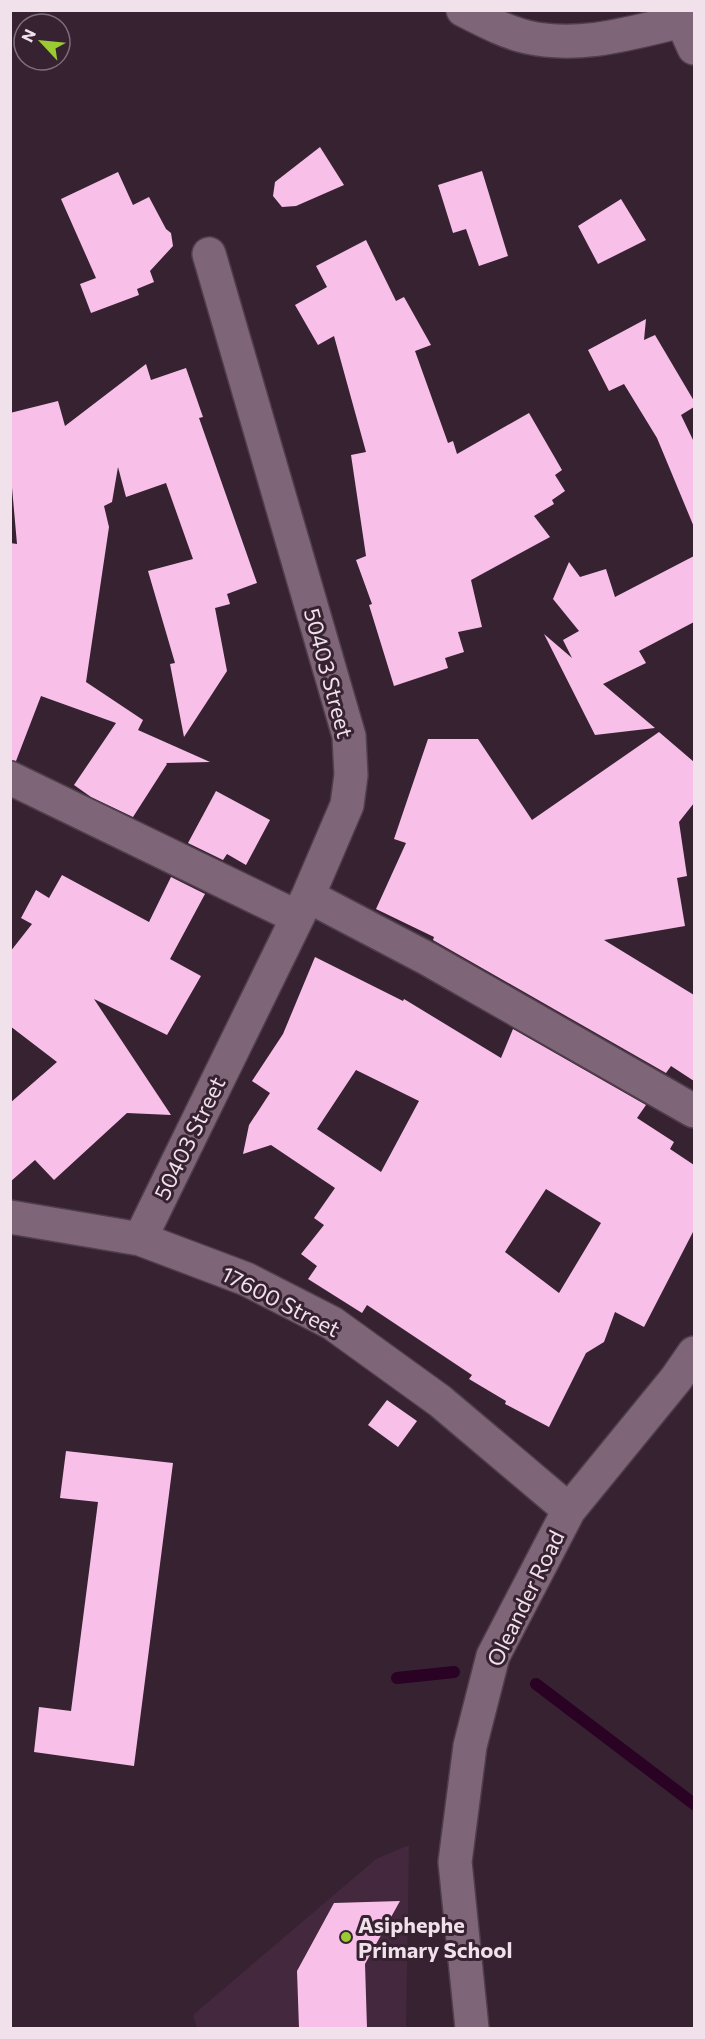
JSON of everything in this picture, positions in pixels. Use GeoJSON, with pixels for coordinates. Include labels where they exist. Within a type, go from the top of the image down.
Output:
{"type":"FeatureCollection","features":[{"type":"Feature","properties":{"kind":"street"},"geometry":{"type":"LineString","coordinates":[[463,10],[491,24],[526,37],[570,43],[684,26]]}},
{"type":"Feature","properties":{"kind":"street","name":"50403 Street"},"geometry":{"type":"LineString","coordinates":[[140,1239],[302,907],[346,805],[351,775],[349,736],[208,254]]}},
{"type":"Feature","properties":{"kind":"street"},"geometry":{"type":"LineString","coordinates":[[10,778],[302,907],[428,959],[694,1112]]}},
{"type":"Feature","properties":{"kind":"street","name":"17600 Street"},"geometry":{"type":"LineString","coordinates":[[10,1217],[140,1239],[246,1279],[332,1323],[440,1401],[569,1510]]}},
{"type":"Feature","properties":{"kind":"street","name":"Oleander Road"},"geometry":{"type":"LineString","coordinates":[[472,2028],[455,1862],[470,1746],[493,1656],[569,1510],[676,1379],[694,1353]]}},
{"type":"Feature","properties":{"kind":"shaded area","name":"Asiphephe Primary School"},"geometry":{"type":"Polygon","coordinates":[[[409,1845],[406,2028],[197,2028],[193,2015],[376,1859],[409,1845]]]}},
{"type":"Feature","properties":{"kind":"building"},"geometry":{"type":"Polygon","coordinates":[[[320,147],[344,185],[296,206],[282,207],[273,196],[275,182],[320,147]]]}},
{"type":"Feature","properties":{"kind":"building"},"geometry":{"type":"Polygon","coordinates":[[[482,171],[508,256],[479,266],[466,229],[453,233],[438,185],[482,171]]]}},
{"type":"Feature","properties":{"kind":"building"},"geometry":{"type":"Polygon","coordinates":[[[118,172],[133,205],[149,197],[166,229],[171,233],[173,246],[150,271],[154,282],[137,289],[139,295],[91,313],[80,284],[96,278],[61,199],[118,172]]]}},
{"type":"Feature","properties":{"kind":"building"},"geometry":{"type":"Polygon","coordinates":[[[621,199],[646,240],[598,264],[578,226],[621,199]]]}},
{"type":"Feature","properties":{"kind":"building"},"geometry":{"type":"Polygon","coordinates":[[[366,240],[396,301],[404,297],[431,345],[415,351],[448,443],[453,441],[457,454],[529,413],[562,470],[555,475],[565,491],[552,500],[554,504],[534,516],[550,537],[471,580],[482,627],[458,632],[464,652],[445,658],[448,668],[394,686],[369,605],[372,604],[356,560],[366,556],[351,455],[366,452],[334,336],[318,345],[295,305],[327,287],[316,266],[366,240]]]}},
{"type":"Feature","properties":{"kind":"building"},"geometry":{"type":"Polygon","coordinates":[[[646,319],[644,340],[655,335],[694,401],[694,407],[681,415],[694,442],[694,527],[657,438],[624,384],[609,391],[588,350],[646,319]]]}},
{"type":"Feature","properties":{"kind":"building"},"geometry":{"type":"Polygon","coordinates":[[[146,364],[151,380],[186,368],[203,417],[199,418],[257,583],[227,594],[230,604],[215,608],[227,671],[184,737],[170,664],[175,663],[148,571],[193,559],[166,483],[126,497],[118,467],[112,502],[104,506],[109,527],[86,682],[143,720],[138,730],[210,762],[166,763],[133,817],[91,797],[74,785],[116,723],[41,696],[16,761],[10,760],[10,543],[17,544],[10,465],[10,413],[58,401],[65,426],[146,364]]]}},
{"type":"Feature","properties":{"kind":"building"},"geometry":{"type":"Polygon","coordinates":[[[694,556],[694,622],[639,651],[646,663],[603,684],[655,728],[595,735],[544,634],[572,658],[563,640],[579,631],[553,599],[569,562],[580,577],[606,569],[615,597],[694,556]]]}},
{"type":"Feature","properties":{"kind":"building"},"geometry":{"type":"Polygon","coordinates":[[[659,732],[694,762],[694,803],[679,822],[687,876],[677,878],[685,926],[604,940],[694,995],[694,1081],[671,1066],[666,1073],[433,940],[434,937],[376,909],[406,843],[394,839],[428,739],[478,739],[532,820],[659,732]]]}},
{"type":"Feature","properties":{"kind":"building"},"geometry":{"type":"Polygon","coordinates":[[[216,791],[270,820],[246,865],[227,854],[223,860],[188,843],[216,791]]]}},
{"type":"Feature","properties":{"kind":"building"},"geometry":{"type":"Polygon","coordinates":[[[62,875],[149,922],[171,877],[205,894],[170,959],[201,976],[167,1035],[94,999],[171,1115],[127,1113],[54,1180],[35,1160],[10,1182],[10,1103],[57,1062],[10,1026],[10,952],[32,924],[21,918],[36,890],[49,898],[62,875]]]}},
{"type":"Feature","properties":{"kind":"building"},"geometry":{"type":"Polygon","coordinates":[[[315,957],[403,1001],[404,999],[501,1058],[513,1029],[646,1105],[637,1118],[674,1142],[670,1149],[694,1165],[694,1230],[644,1327],[615,1312],[604,1342],[586,1353],[549,1427],[505,1404],[506,1401],[469,1379],[472,1375],[367,1305],[362,1313],[308,1279],[317,1266],[301,1254],[324,1225],[314,1218],[335,1188],[271,1145],[243,1154],[249,1125],[270,1093],[252,1081],[283,1034],[315,957]],[[356,1070],[317,1129],[381,1172],[419,1101],[356,1070]],[[546,1189],[505,1252],[559,1293],[601,1223],[546,1189]]]}},
{"type":"Feature","properties":{"kind":"building"},"geometry":{"type":"Polygon","coordinates":[[[387,1400],[417,1421],[398,1447],[368,1425],[387,1400]]]}},
{"type":"Feature","properties":{"kind":"building"},"geometry":{"type":"Polygon","coordinates":[[[66,1451],[173,1463],[134,1766],[34,1752],[39,1707],[71,1711],[98,1502],[60,1498],[66,1451]]]}},
{"type":"Feature","properties":{"kind":"building"},"geometry":{"type":"Polygon","coordinates":[[[400,1901],[365,1964],[367,2028],[299,2028],[297,1971],[334,1903],[400,1901]]]}},
{"type":"Feature","properties":{"kind":"waterway"},"geometry":{"type":"LineString","coordinates":[[397,1678],[454,1672]]}},
{"type":"Feature","properties":{"kind":"waterway"},"geometry":{"type":"LineString","coordinates":[[536,1684],[694,1804]]}},
{"type":"Feature","properties":{"kind":"place","name":"Asiphephe Primary School"},"geometry":{"type":"Point","coordinates":[346,1937]}}]}
